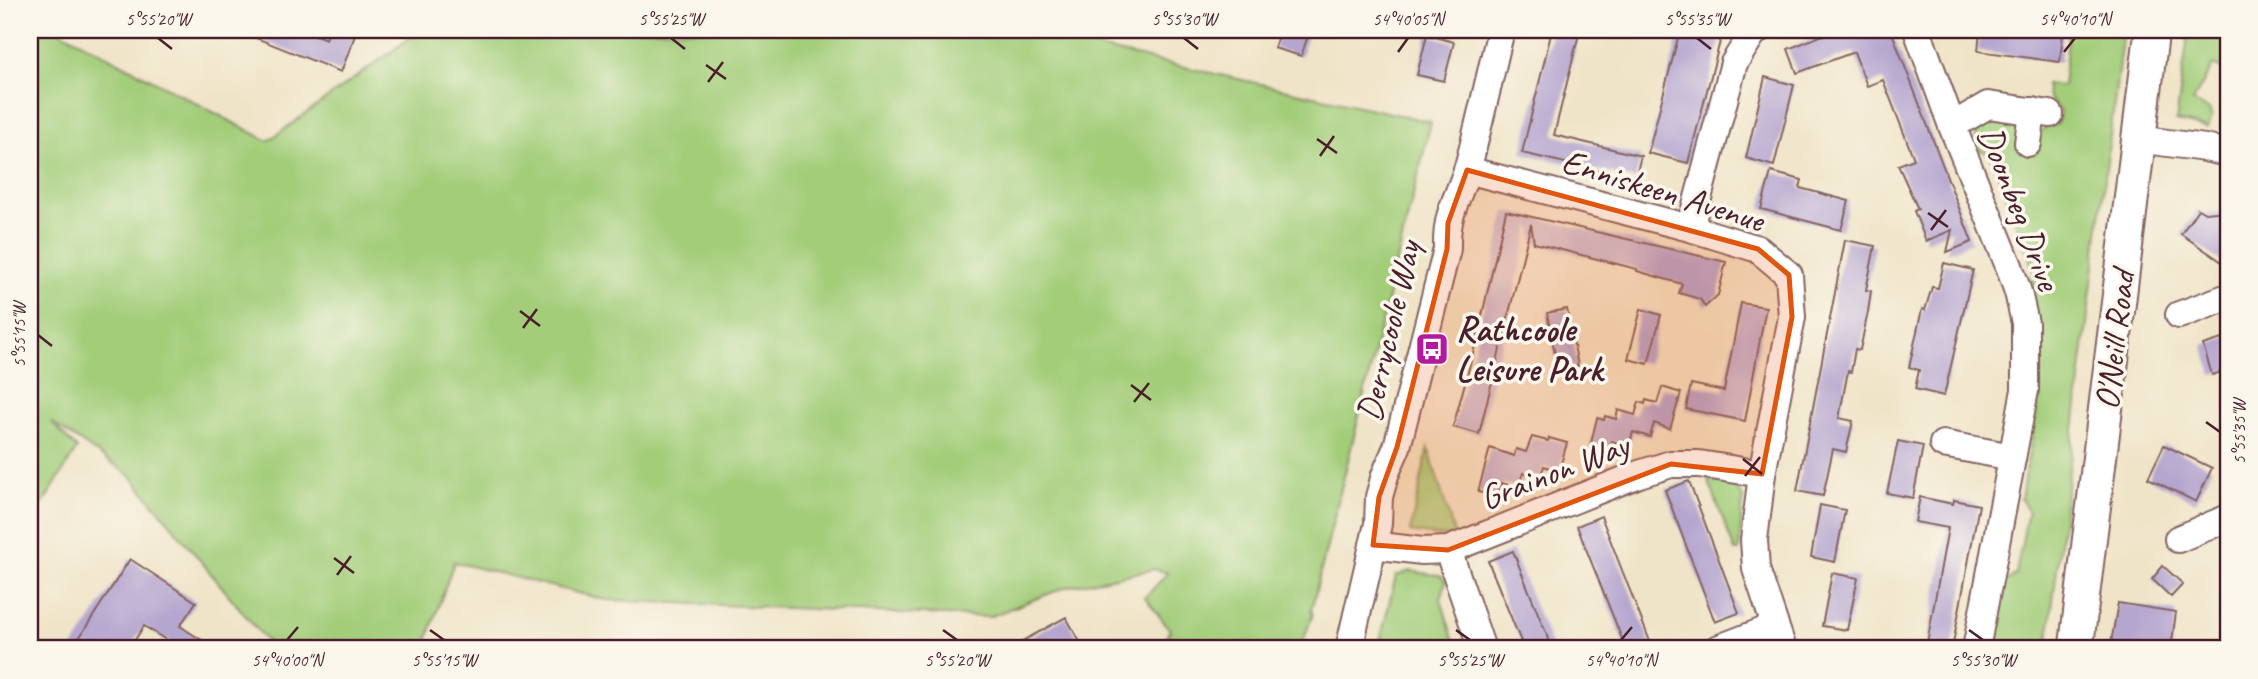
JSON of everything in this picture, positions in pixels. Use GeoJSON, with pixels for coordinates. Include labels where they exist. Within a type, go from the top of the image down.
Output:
{"type":"FeatureCollection","features":[{"type":"Feature","properties":{"kind":"main road","name":"O'Neill Road"},"geometry":{"type":"LineString","coordinates":[[2076,649],[2152,30]]}},
{"type":"Feature","properties":{"kind":"street","name":"Derrycoole Way"},"geometry":{"type":"LineString","coordinates":[[1349,649],[1378,524],[1382,484],[1397,447],[1447,250],[1448,223],[1454,198],[1467,170],[1501,30]]}},
{"type":"Feature","properties":{"kind":"street"},"geometry":{"type":"LineString","coordinates":[[1690,228],[1734,63],[1753,33],[1758,30]]}},
{"type":"Feature","properties":{"kind":"street","name":"Doonbeg Drive"},"geometry":{"type":"LineString","coordinates":[[1917,30],[1952,126],[2009,266],[2025,323],[2025,390],[1976,649]]}},
{"type":"Feature","properties":{"kind":"street"},"geometry":{"type":"LineString","coordinates":[[1952,126],[1988,105],[2041,112],[2028,142]]}},
{"type":"Feature","properties":{"kind":"street"},"geometry":{"type":"LineString","coordinates":[[2138,139],[2228,153]]}},
{"type":"Feature","properties":{"kind":"street","name":"Enniskeen Avenue"},"geometry":{"type":"LineString","coordinates":[[1467,170],[1690,228],[1758,249],[1789,275],[1792,317],[1762,474],[1754,540],[1756,569],[1779,638]]}},
{"type":"Feature","properties":{"kind":"street"},"geometry":{"type":"LineString","coordinates":[[2179,315],[2228,297]]}},
{"type":"Feature","properties":{"kind":"street"},"geometry":{"type":"LineString","coordinates":[[1943,444],[2012,457]]}},
{"type":"Feature","properties":{"kind":"street","name":"Grainon Way"},"geometry":{"type":"LineString","coordinates":[[1373,545],[1422,551],[1448,550],[1639,474],[1671,464],[1699,464],[1762,474]]}},
{"type":"Feature","properties":{"kind":"street"},"geometry":{"type":"LineString","coordinates":[[2178,539],[2228,518]]}},
{"type":"Feature","properties":{"kind":"street"},"geometry":{"type":"LineString","coordinates":[[1448,550],[1482,649]]}},
{"type":"Feature","properties":{"kind":"street"},"geometry":{"type":"LineString","coordinates":[[1717,649],[1779,638]]}},
{"type":"Feature","properties":{"kind":"highlighted area"},"geometry":{"type":"Polygon","coordinates":[[[1467,170],[1758,249],[1789,275],[1792,317],[1762,474],[1671,464],[1448,550],[1373,545],[1379,497],[1397,447],[1447,249],[1448,223],[1467,170]]]}},
{"type":"Feature","properties":{"kind":"green space"},"geometry":{"type":"Polygon","coordinates":[[[30,30],[58,30],[268,141],[421,30],[1018,30],[1431,122],[1311,611],[1313,614],[1300,649],[1159,649],[1170,630],[1145,597],[1168,573],[1155,569],[1066,587],[989,617],[606,600],[454,562],[424,649],[273,649],[131,476],[51,422],[77,449],[30,524],[30,30]]]}},
{"type":"Feature","properties":{"kind":"green space"},"geometry":{"type":"Polygon","coordinates":[[[2069,30],[2123,30],[2047,649],[1990,649],[2003,584],[2016,574],[2028,511],[2021,499],[2037,410],[2041,357],[2032,290],[2034,271],[1991,155],[1978,149],[1976,124],[1988,119],[2009,119],[2019,127],[2021,133],[2019,151],[2036,153],[2043,129],[2058,124],[2060,111],[2048,97],[2046,84],[2063,86],[2069,30]]]}},
{"type":"Feature","properties":{"kind":"green space"},"geometry":{"type":"Polygon","coordinates":[[[2189,30],[2228,30],[2228,60],[2224,70],[2213,65],[2193,101],[2209,110],[2212,117],[2208,128],[2176,121],[2189,30]]]}},
{"type":"Feature","properties":{"kind":"green space"},"geometry":{"type":"Polygon","coordinates":[[[1428,448],[1455,536],[1410,532],[1428,448]]]}},
{"type":"Feature","properties":{"kind":"green space"},"geometry":{"type":"Polygon","coordinates":[[[1708,479],[1724,482],[1741,494],[1743,499],[1739,551],[1735,551],[1708,479]]]}},
{"type":"Feature","properties":{"kind":"green space"},"geometry":{"type":"Polygon","coordinates":[[[1410,571],[1441,576],[1446,581],[1441,599],[1456,649],[1378,649],[1396,576],[1410,571]]]}},
{"type":"Feature","properties":{"kind":"building"},"geometry":{"type":"Polygon","coordinates":[[[236,30],[303,30],[326,39],[330,30],[357,30],[341,72],[236,30]]]}},
{"type":"Feature","properties":{"kind":"building"},"geometry":{"type":"Polygon","coordinates":[[[1280,30],[1310,30],[1301,56],[1274,48],[1280,30]]]}},
{"type":"Feature","properties":{"kind":"building"},"geometry":{"type":"Polygon","coordinates":[[[1552,30],[1580,30],[1554,135],[1641,156],[1635,179],[1522,153],[1552,30]]]}},
{"type":"Feature","properties":{"kind":"building"},"geometry":{"type":"Polygon","coordinates":[[[1680,30],[1723,30],[1688,163],[1648,153],[1680,30]]]}},
{"type":"Feature","properties":{"kind":"building"},"geometry":{"type":"Polygon","coordinates":[[[1835,30],[1891,30],[1972,242],[1947,252],[1952,230],[1926,241],[1914,211],[1918,209],[1898,165],[1914,159],[1883,80],[1867,86],[1854,52],[1797,73],[1788,49],[1835,30]]]}},
{"type":"Feature","properties":{"kind":"building"},"geometry":{"type":"Polygon","coordinates":[[[1980,30],[2055,30],[2063,33],[2060,62],[1978,51],[1980,30]]]}},
{"type":"Feature","properties":{"kind":"building"},"geometry":{"type":"Polygon","coordinates":[[[1427,35],[1454,42],[1444,81],[1417,75],[1427,35]]]}},
{"type":"Feature","properties":{"kind":"building"},"geometry":{"type":"Polygon","coordinates":[[[1765,77],[1794,85],[1774,166],[1746,158],[1765,77]]]}},
{"type":"Feature","properties":{"kind":"building"},"geometry":{"type":"Polygon","coordinates":[[[1771,172],[1802,180],[1800,188],[1849,201],[1841,230],[1761,209],[1771,172]]]}},
{"type":"Feature","properties":{"kind":"building"},"geometry":{"type":"Polygon","coordinates":[[[2198,209],[2205,213],[2228,211],[2228,266],[2181,234],[2198,209]]]}},
{"type":"Feature","properties":{"kind":"building"},"geometry":{"type":"Polygon","coordinates":[[[1506,211],[1726,262],[1718,295],[1705,307],[1700,299],[1679,293],[1682,284],[1637,269],[1534,243],[1531,224],[1479,434],[1453,427],[1506,211]]]}},
{"type":"Feature","properties":{"kind":"building"},"geometry":{"type":"Polygon","coordinates":[[[1845,240],[1875,246],[1866,290],[1871,291],[1868,312],[1860,350],[1855,349],[1851,372],[1848,371],[1839,418],[1853,421],[1846,452],[1833,449],[1823,496],[1797,491],[1845,240]]]}},
{"type":"Feature","properties":{"kind":"building"},"geometry":{"type":"Polygon","coordinates":[[[1944,263],[1973,270],[1944,396],[1915,389],[1919,370],[1909,367],[1922,309],[1925,310],[1932,287],[1938,288],[1944,263]]]}},
{"type":"Feature","properties":{"kind":"building"},"geometry":{"type":"Polygon","coordinates":[[[1741,303],[1766,307],[1745,421],[1686,409],[1691,384],[1724,391],[1741,303]]]}},
{"type":"Feature","properties":{"kind":"building"},"geometry":{"type":"Polygon","coordinates":[[[1567,309],[1578,366],[1558,370],[1547,313],[1567,309]]]}},
{"type":"Feature","properties":{"kind":"building"},"geometry":{"type":"Polygon","coordinates":[[[1641,309],[1661,315],[1648,364],[1628,359],[1641,309]]]}},
{"type":"Feature","properties":{"kind":"building"},"geometry":{"type":"Polygon","coordinates":[[[2228,337],[2228,370],[2212,375],[2203,345],[2228,337]]]}},
{"type":"Feature","properties":{"kind":"building"},"geometry":{"type":"Polygon","coordinates":[[[1662,387],[1681,393],[1670,429],[1654,423],[1650,437],[1633,432],[1629,446],[1612,441],[1609,453],[1590,447],[1597,418],[1604,420],[1605,416],[1616,419],[1618,410],[1635,415],[1639,402],[1645,404],[1646,400],[1657,403],[1662,387]]]}},
{"type":"Feature","properties":{"kind":"building"},"geometry":{"type":"Polygon","coordinates":[[[1532,437],[1567,443],[1559,471],[1544,466],[1540,478],[1523,473],[1518,488],[1502,483],[1498,497],[1478,492],[1490,448],[1514,456],[1516,449],[1526,452],[1532,437]]]}},
{"type":"Feature","properties":{"kind":"building"},"geometry":{"type":"Polygon","coordinates":[[[1898,441],[1923,446],[1913,498],[1887,493],[1898,441]]]}},
{"type":"Feature","properties":{"kind":"building"},"geometry":{"type":"Polygon","coordinates":[[[2164,445],[2212,468],[2196,502],[2148,478],[2164,445]]]}},
{"type":"Feature","properties":{"kind":"building"},"geometry":{"type":"Polygon","coordinates":[[[1689,481],[1739,613],[1715,622],[1665,490],[1689,481]]]}},
{"type":"Feature","properties":{"kind":"building"},"geometry":{"type":"Polygon","coordinates":[[[1920,497],[1953,504],[1954,500],[1979,505],[1952,649],[1926,649],[1948,528],[1915,522],[1920,497]]]}},
{"type":"Feature","properties":{"kind":"building"},"geometry":{"type":"Polygon","coordinates":[[[1820,505],[1845,510],[1835,562],[1811,557],[1820,505]]]}},
{"type":"Feature","properties":{"kind":"building"},"geometry":{"type":"Polygon","coordinates":[[[1601,516],[1653,649],[1626,649],[1577,526],[1601,516]]]}},
{"type":"Feature","properties":{"kind":"building"},"geometry":{"type":"Polygon","coordinates":[[[1513,551],[1553,649],[1524,649],[1488,561],[1513,551]]]}},
{"type":"Feature","properties":{"kind":"building"},"geometry":{"type":"Polygon","coordinates":[[[130,559],[196,602],[180,626],[215,649],[180,649],[144,626],[129,649],[72,649],[130,559]]]}},
{"type":"Feature","properties":{"kind":"building"},"geometry":{"type":"Polygon","coordinates":[[[2163,566],[2183,584],[2171,597],[2152,579],[2163,566]]]}},
{"type":"Feature","properties":{"kind":"building"},"geometry":{"type":"Polygon","coordinates":[[[1832,573],[1858,578],[1847,630],[1822,626],[1832,573]]]}},
{"type":"Feature","properties":{"kind":"building"},"geometry":{"type":"Polygon","coordinates":[[[2118,603],[2176,612],[2171,649],[2110,649],[2118,603]]]}},
{"type":"Feature","properties":{"kind":"building"},"geometry":{"type":"Polygon","coordinates":[[[1066,617],[1084,649],[1008,649],[1066,617]]]}},
{"type":"Feature","properties":{"kind":"place","name":"Rathcoole Leisure Park"},"geometry":{"type":"Point","coordinates":[1432,349]}}]}
